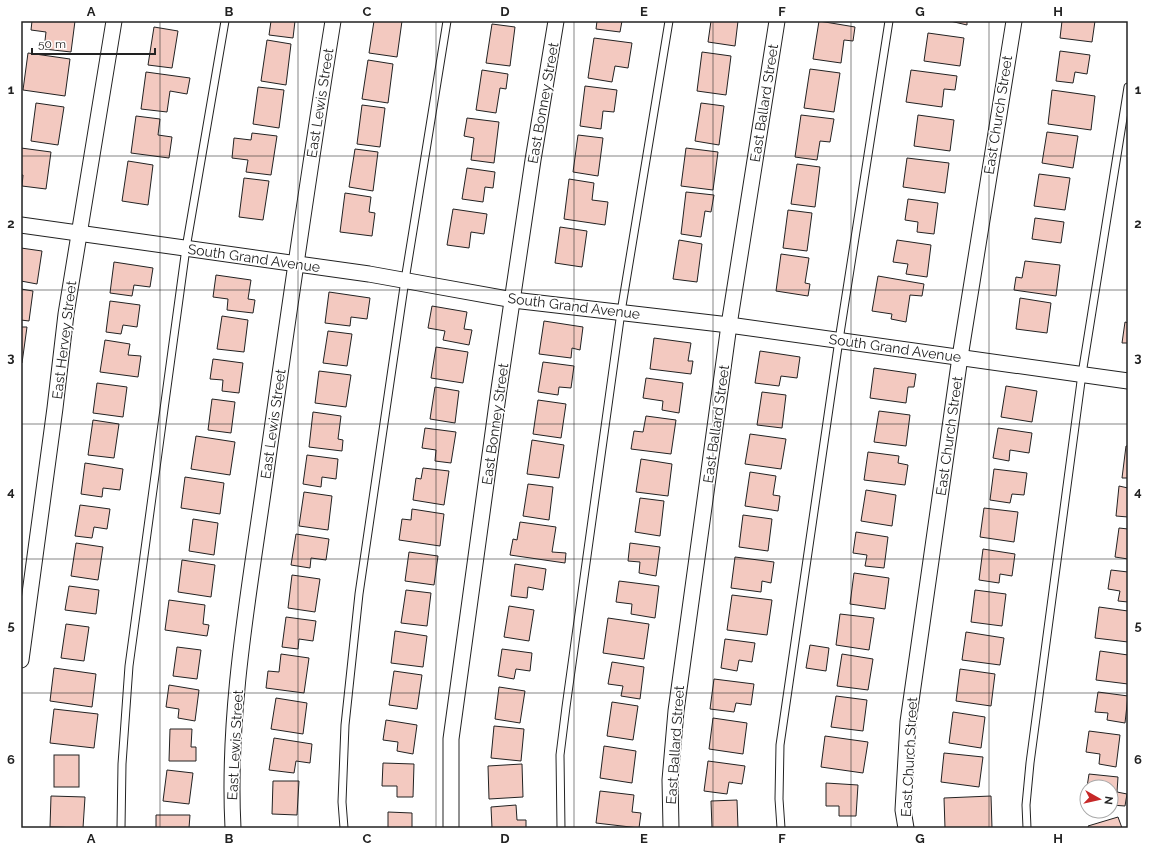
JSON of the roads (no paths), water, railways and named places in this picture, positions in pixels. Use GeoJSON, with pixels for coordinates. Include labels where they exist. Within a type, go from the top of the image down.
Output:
{"type":"FeatureCollection","features":[{"type":"Feature","properties":{"kind":"street","name":"East Hervey Street"},"geometry":{"type":"LineString","coordinates":[[21,660],[66,314],[114,21]]}},
{"type":"Feature","properties":{"kind":"street","name":"East Lewis Street"},"geometry":{"type":"LineString","coordinates":[[232,828],[232,760],[239,667],[295,264],[334,21]]}},
{"type":"Feature","properties":{"kind":"street","name":"East Bonney Street"},"geometry":{"type":"LineString","coordinates":[[451,828],[451,739],[533,160],[556,21]]}},
{"type":"Feature","properties":{"kind":"street","name":"East Ballard Street"},"geometry":{"type":"LineString","coordinates":[[671,828],[670,780],[676,711],[729,325],[777,21]]}},
{"type":"Feature","properties":{"kind":"street","name":"East Church Street"},"geometry":{"type":"LineString","coordinates":[[906,828],[903,810],[908,722],[960,357],[1014,21]]}},
{"type":"Feature","properties":{"kind":"street","name":"South Grand Avenue"},"geometry":{"type":"LineString","coordinates":[[21,226],[406,280],[513,300],[729,325],[1128,381]]}},
{"type":"Feature","properties":{"kind":"lane"},"geometry":{"type":"LineString","coordinates":[[121,828],[122,764],[129,666],[186,248],[225,21]]}},
{"type":"Feature","properties":{"kind":"lane"},"geometry":{"type":"LineString","coordinates":[[344,828],[342,802],[345,725],[359,594],[406,280],[447,21]]}},
{"type":"Feature","properties":{"kind":"lane"},"geometry":{"type":"LineString","coordinates":[[561,828],[560,762],[564,728],[621,312],[669,21]]}},
{"type":"Feature","properties":{"kind":"lane"},"geometry":{"type":"LineString","coordinates":[[781,828],[779,799],[780,745],[839,340],[888,21]]}},
{"type":"Feature","properties":{"kind":"lane"},"geometry":{"type":"LineString","coordinates":[[1027,828],[1026,805],[1030,764],[1082,374],[1128,87]]}}]}
